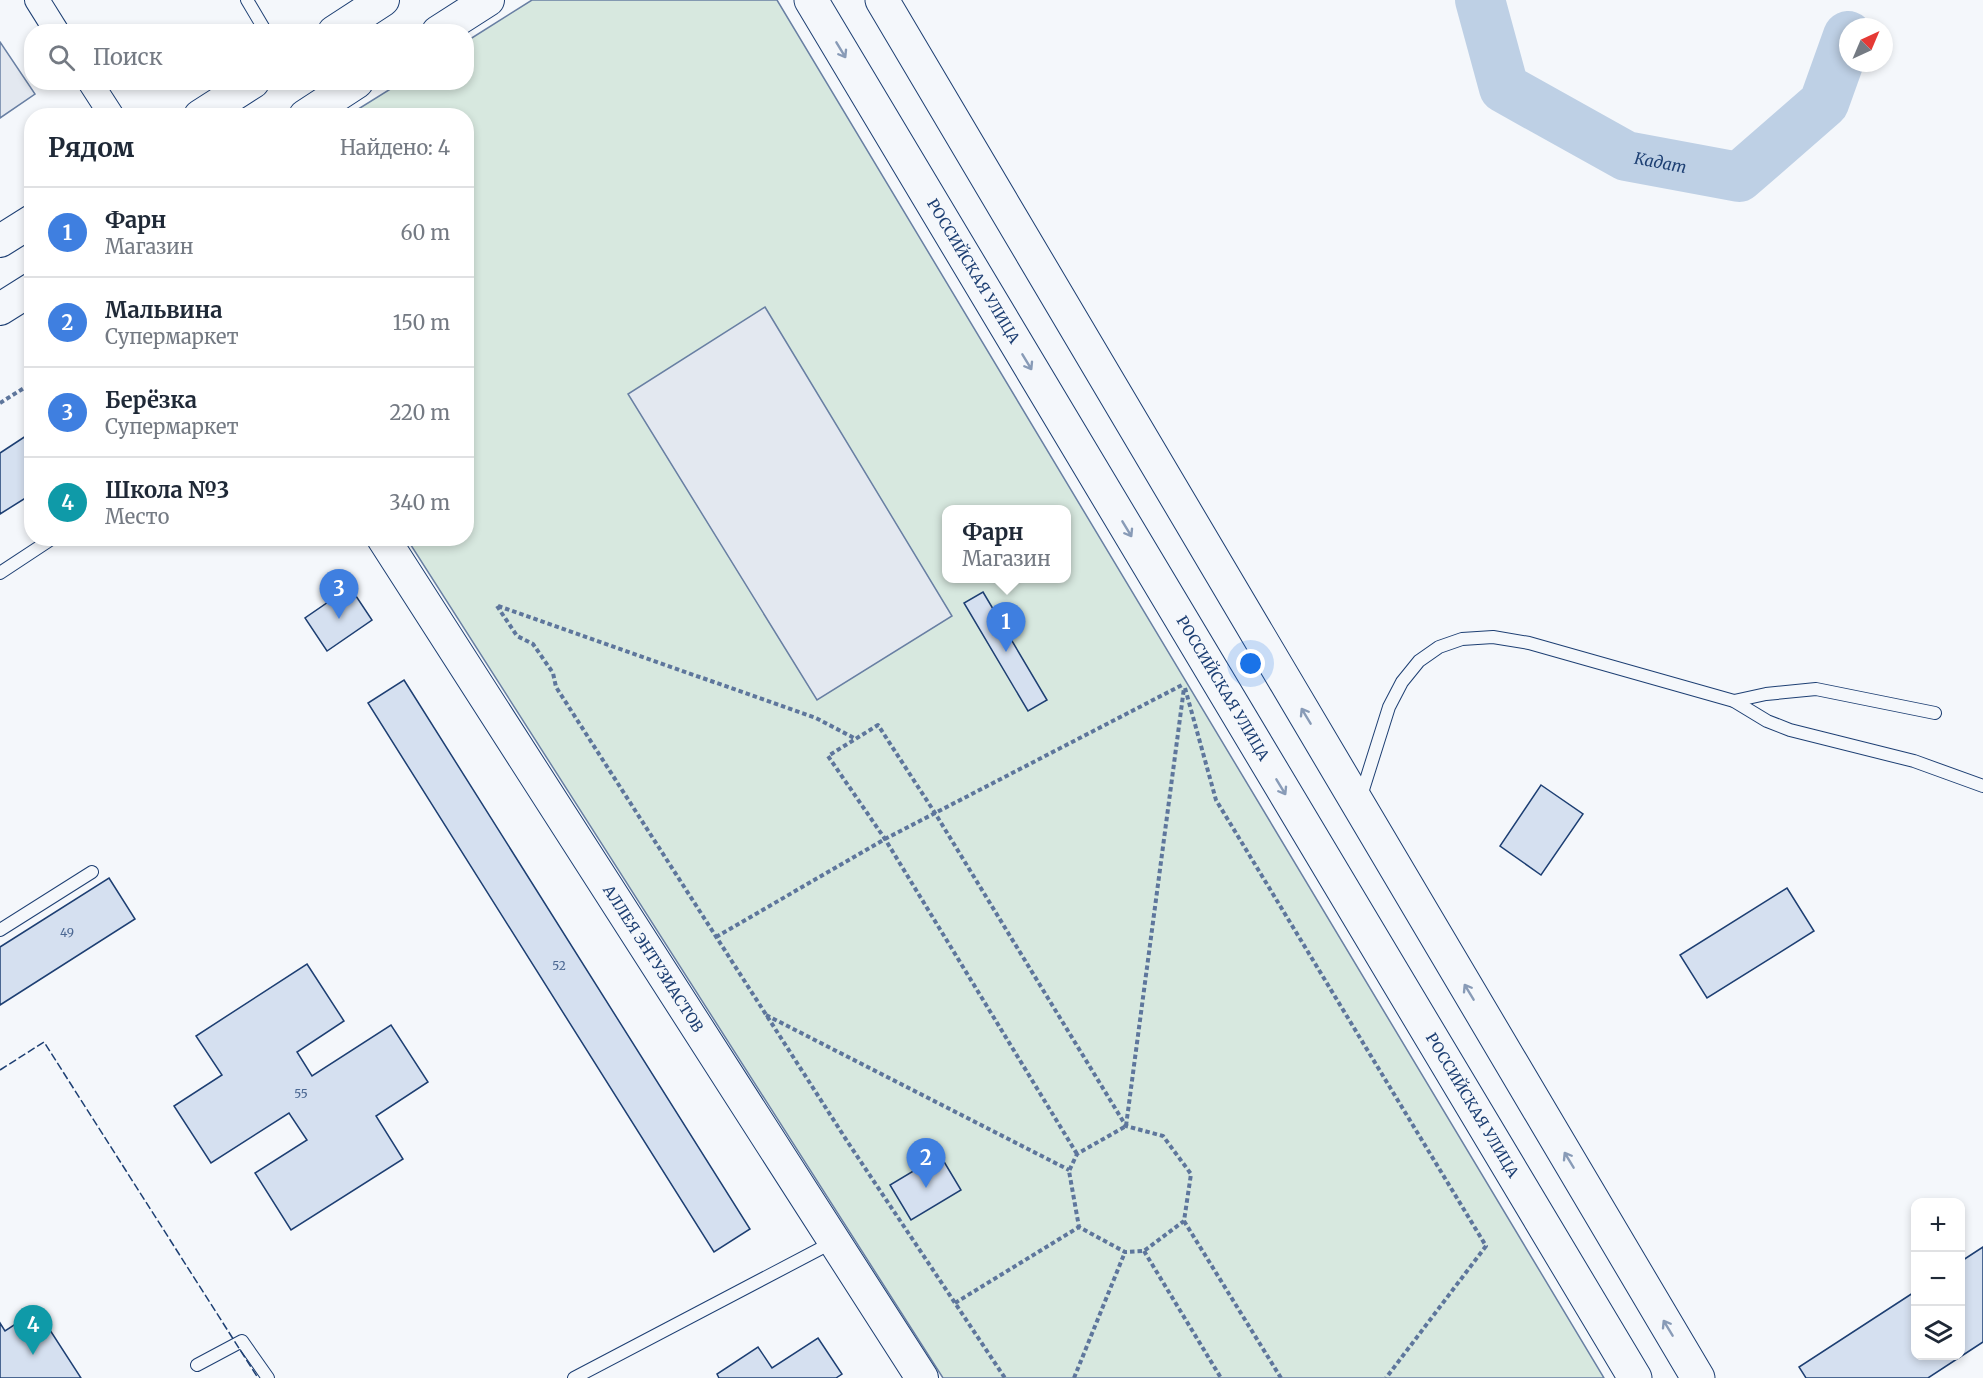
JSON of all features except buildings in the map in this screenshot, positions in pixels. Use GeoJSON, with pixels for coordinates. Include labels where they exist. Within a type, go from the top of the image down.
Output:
{"type":"FeatureCollection","features":[{"type":"Feature","properties":{"kind":"main road","name":"РОССИЙСКАЯ УЛИЦА"},"geometry":{"type":"LineString","coordinates":[[811,0],[1635,1378]]}},
{"type":"Feature","properties":{"kind":"main road"},"geometry":{"type":"LineString","coordinates":[[882,0],[1698,1378]]}},
{"type":"Feature","properties":{"kind":"street"},"geometry":{"type":"LineString","coordinates":[[37,0],[52,24]]}},
{"type":"Feature","properties":{"kind":"street"},"geometry":{"type":"LineString","coordinates":[[346,24],[384,0]]}},
{"type":"Feature","properties":{"kind":"street"},"geometry":{"type":"LineString","coordinates":[[450,24],[488,0]]}},
{"type":"Feature","properties":{"kind":"street"},"geometry":{"type":"LineString","coordinates":[[95,90],[107,108]]}},
{"type":"Feature","properties":{"kind":"street"},"geometry":{"type":"LineString","coordinates":[[212,108],[241,90]]}},
{"type":"Feature","properties":{"kind":"street"},"geometry":{"type":"LineString","coordinates":[[317,108],[345,90]]}},
{"type":"Feature","properties":{"kind":"street"},"geometry":{"type":"LineString","coordinates":[[0,241],[24,226]]}},
{"type":"Feature","properties":{"kind":"street","name":"АЛЛЕЯ ЭНТУЗИАСТОВ"},"geometry":{"type":"LineString","coordinates":[[387,546],[922,1378]]}},
{"type":"Feature","properties":{"kind":"lane"},"geometry":{"type":"LineString","coordinates":[[247,0],[261,24]]}},
{"type":"Feature","properties":{"kind":"lane"},"geometry":{"type":"LineString","coordinates":[[0,573],[41,546]]}},
{"type":"Feature","properties":{"kind":"lane"},"geometry":{"type":"LineString","coordinates":[[1358,805],[1389,707],[1402,682],[1419,661],[1438,647],[1461,639],[1493,637],[1529,643],[1734,701],[1767,721],[1790,730],[1914,760],[1982,788]]}},
{"type":"Feature","properties":{"kind":"lane"},"geometry":{"type":"LineString","coordinates":[[1734,701],[1766,694],[1816,689],[1935,713]]}},
{"type":"Feature","properties":{"kind":"lane"},"geometry":{"type":"LineString","coordinates":[[0,930],[92,872]]}},
{"type":"Feature","properties":{"kind":"lane"},"geometry":{"type":"LineString","coordinates":[[574,1378],[835,1241]]}},
{"type":"Feature","properties":{"kind":"lane"},"geometry":{"type":"LineString","coordinates":[[197,1365],[242,1341],[268,1378]]}},
{"type":"Feature","properties":{"kind":"path"},"geometry":{"type":"LineString","coordinates":[[0,403],[24,388]]}},
{"type":"Feature","properties":{"kind":"path"},"geometry":{"type":"LineString","coordinates":[[857,740],[816,718],[497,606],[517,636],[533,644],[553,673],[556,687],[765,1015],[1005,1378]]}},
{"type":"Feature","properties":{"kind":"path"},"geometry":{"type":"LineString","coordinates":[[716,938],[885,838],[1184,684]]}},
{"type":"Feature","properties":{"kind":"path"},"geometry":{"type":"LineString","coordinates":[[1126,1126],[1184,684]]}},
{"type":"Feature","properties":{"kind":"path"},"geometry":{"type":"LineString","coordinates":[[1184,684],[1216,800],[1486,1246],[1386,1378]]}},
{"type":"Feature","properties":{"kind":"path"},"geometry":{"type":"LineString","coordinates":[[1077,1154],[885,838],[828,756],[878,725],[935,813],[1126,1126],[1163,1136],[1191,1174],[1184,1221],[1281,1378]]}},
{"type":"Feature","properties":{"kind":"path"},"geometry":{"type":"LineString","coordinates":[[765,1015],[1069,1171]]}},
{"type":"Feature","properties":{"kind":"path"},"geometry":{"type":"LineString","coordinates":[[1079,1227],[1069,1171],[1077,1154],[1126,1126]]}},
{"type":"Feature","properties":{"kind":"path"},"geometry":{"type":"LineString","coordinates":[[1079,1227],[1125,1252],[1144,1251],[1184,1221]]}},
{"type":"Feature","properties":{"kind":"path"},"geometry":{"type":"LineString","coordinates":[[955,1303],[1079,1227]]}},
{"type":"Feature","properties":{"kind":"path"},"geometry":{"type":"LineString","coordinates":[[1144,1251],[1221,1378]]}},
{"type":"Feature","properties":{"kind":"path"},"geometry":{"type":"LineString","coordinates":[[1074,1378],[1125,1252]]}},
{"type":"Feature","properties":{"kind":"shaded area"},"geometry":{"type":"Polygon","coordinates":[[[532,0],[777,0],[1604,1378],[943,1378],[411,546],[474,546],[474,108],[360,108],[389,90],[474,90],[474,37],[532,0]]]}},
{"type":"Feature","properties":{"kind":"shaded area"},"geometry":{"type":"Polygon","coordinates":[[[0,42],[24,78],[24,90],[32,90],[35,94],[0,118],[0,42]]]}},
{"type":"Feature","properties":{"kind":"shaded area"},"geometry":{"type":"Polygon","coordinates":[[[765,307],[952,616],[817,700],[628,394],[765,307]]]}},
{"type":"Feature","properties":{"kind":"waterway","name":"Кадат"},"geometry":{"type":"LineString","coordinates":[[1480,0],[1504,88],[1626,156],[1739,177],[1824,103],[1839,61]]}},
{"type":"Feature","properties":{"kind":"fence"},"geometry":{"type":"LineString","coordinates":[[0,1070],[44,1042],[258,1378]]}},
{"type":"Feature","properties":{"kind":"place","name":"Берёзка"},"geometry":{"type":"Point","coordinates":[339,619]}},
{"type":"Feature","properties":{"kind":"place","name":"Фарн"},"geometry":{"type":"Point","coordinates":[1006,652]}},
{"type":"Feature","properties":{"kind":"place","name":"Мальвина"},"geometry":{"type":"Point","coordinates":[926,1188]}},
{"type":"Feature","properties":{"kind":"place","name":"Школа №3"},"geometry":{"type":"Point","coordinates":[33,1355]}}]}
